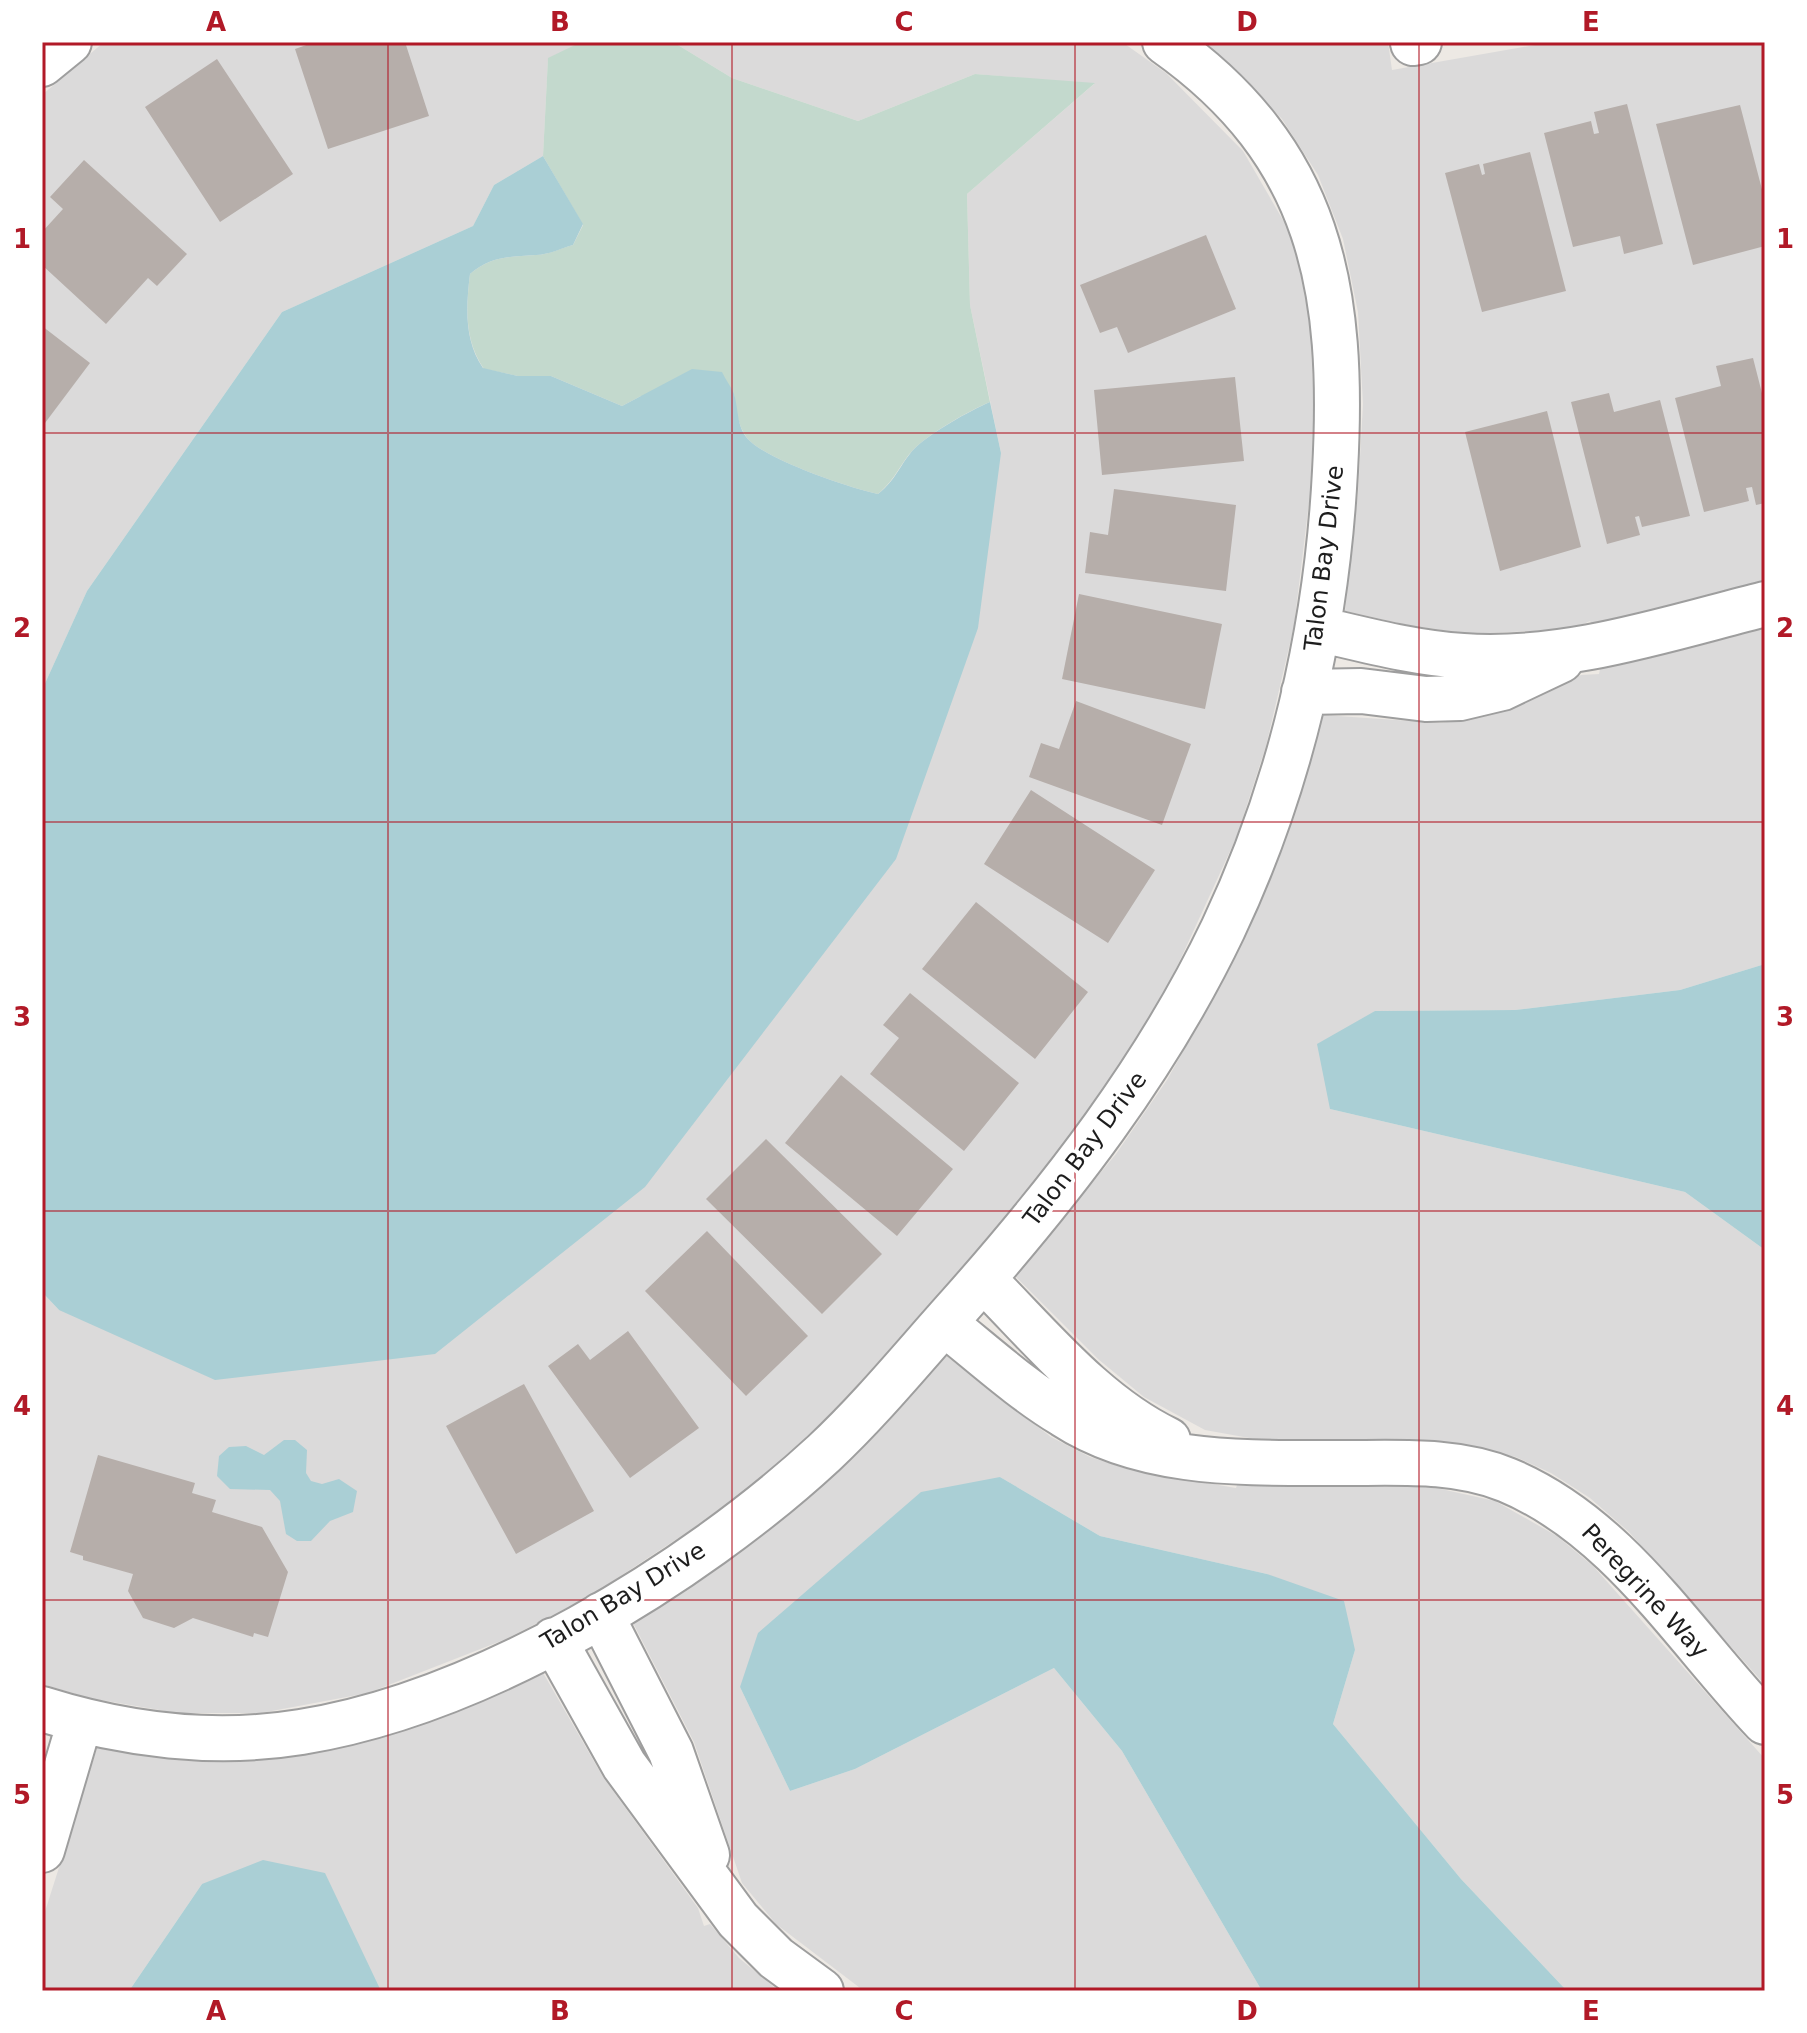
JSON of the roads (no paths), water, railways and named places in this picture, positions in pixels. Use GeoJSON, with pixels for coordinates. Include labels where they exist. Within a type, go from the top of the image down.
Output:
{"type":"FeatureCollection","features":[{"type":"Feature","properties":{"kind":"street"},"geometry":{"type":"LineString","coordinates":[[42,64],[69,42]]}},
{"type":"Feature","properties":{"kind":"street","name":"Talon Bay Drive"},"geometry":{"type":"LineString","coordinates":[[42,1850],[61,1715],[191,1738],[298,1733],[412,1702],[554,1640],[601,1615],[770,1499],[826,1450],[983,1279],[1096,1142],[1146,1070],[1224,926],[1260,842],[1304,692],[1327,570],[1339,406],[1334,318],[1320,247],[1296,188],[1263,136],[1225,92],[1165,42]]}},
{"type":"Feature","properties":{"kind":"street"},"geometry":{"type":"LineString","coordinates":[[1413,43],[1419,42]]}},
{"type":"Feature","properties":{"kind":"street"},"geometry":{"type":"LineString","coordinates":[[1304,692],[1361,691],[1426,699],[1460,698],[1502,688],[1577,652],[1765,604]]}},
{"type":"Feature","properties":{"kind":"street"},"geometry":{"type":"LineString","coordinates":[[1318,629],[1400,648],[1467,657],[1577,652]]}},
{"type":"Feature","properties":{"kind":"street","name":"Peregrine Way"},"geometry":{"type":"LineString","coordinates":[[983,1279],[1080,1376],[1128,1417],[1163,1438],[1223,1460]]}},
{"type":"Feature","properties":{"kind":"street","name":"Peregrine Way"},"geometry":{"type":"LineString","coordinates":[[944,1323],[1064,1416],[1141,1449],[1223,1460],[1436,1464],[1506,1480],[1573,1517],[1610,1548],[1765,1722]]}},
{"type":"Feature","properties":{"kind":"street"},"geometry":{"type":"LineString","coordinates":[[601,1615],[671,1752],[720,1895]]}},
{"type":"Feature","properties":{"kind":"street"},"geometry":{"type":"LineString","coordinates":[[554,1640],[624,1765],[720,1895],[758,1941],[821,1991]]}},
{"type":"Feature","properties":{"kind":"water"},"geometry":{"type":"Polygon","coordinates":[[[543,156],[583,224],[573,245],[545,254],[493,261],[470,274],[469,335],[483,368],[518,376],[551,376],[622,406],[692,369],[722,372],[734,394],[742,430],[760,449],[830,480],[878,494],[921,443],[990,402],[1001,453],[978,628],[896,859],[645,1187],[435,1354],[215,1380],[59,1310],[42,1292],[42,690],[87,591],[282,312],[473,226],[494,185],[543,156]]]}},
{"type":"Feature","properties":{"kind":"water"},"geometry":{"type":"Polygon","coordinates":[[[1765,964],[1765,1250],[1685,1192],[1330,1109],[1317,1044],[1375,1011],[1515,1010],[1680,990],[1765,964]]]}},
{"type":"Feature","properties":{"kind":"water"},"geometry":{"type":"Polygon","coordinates":[[[284,1440],[295,1440],[307,1450],[306,1473],[311,1481],[322,1484],[339,1479],[357,1491],[353,1512],[330,1521],[311,1541],[297,1541],[286,1534],[280,1501],[270,1490],[230,1489],[217,1476],[219,1456],[229,1447],[246,1446],[264,1455],[284,1440]]]}},
{"type":"Feature","properties":{"kind":"water"},"geometry":{"type":"Polygon","coordinates":[[[1000,1477],[1100,1536],[1267,1574],[1344,1601],[1355,1650],[1333,1724],[1461,1879],[1567,1991],[1262,1991],[1122,1751],[1054,1668],[855,1769],[790,1791],[740,1687],[758,1633],[921,1492],[1000,1477]]]}},
{"type":"Feature","properties":{"kind":"water"},"geometry":{"type":"Polygon","coordinates":[[[263,1860],[325,1873],[381,1991],[129,1991],[202,1884],[263,1860]]]}}]}
